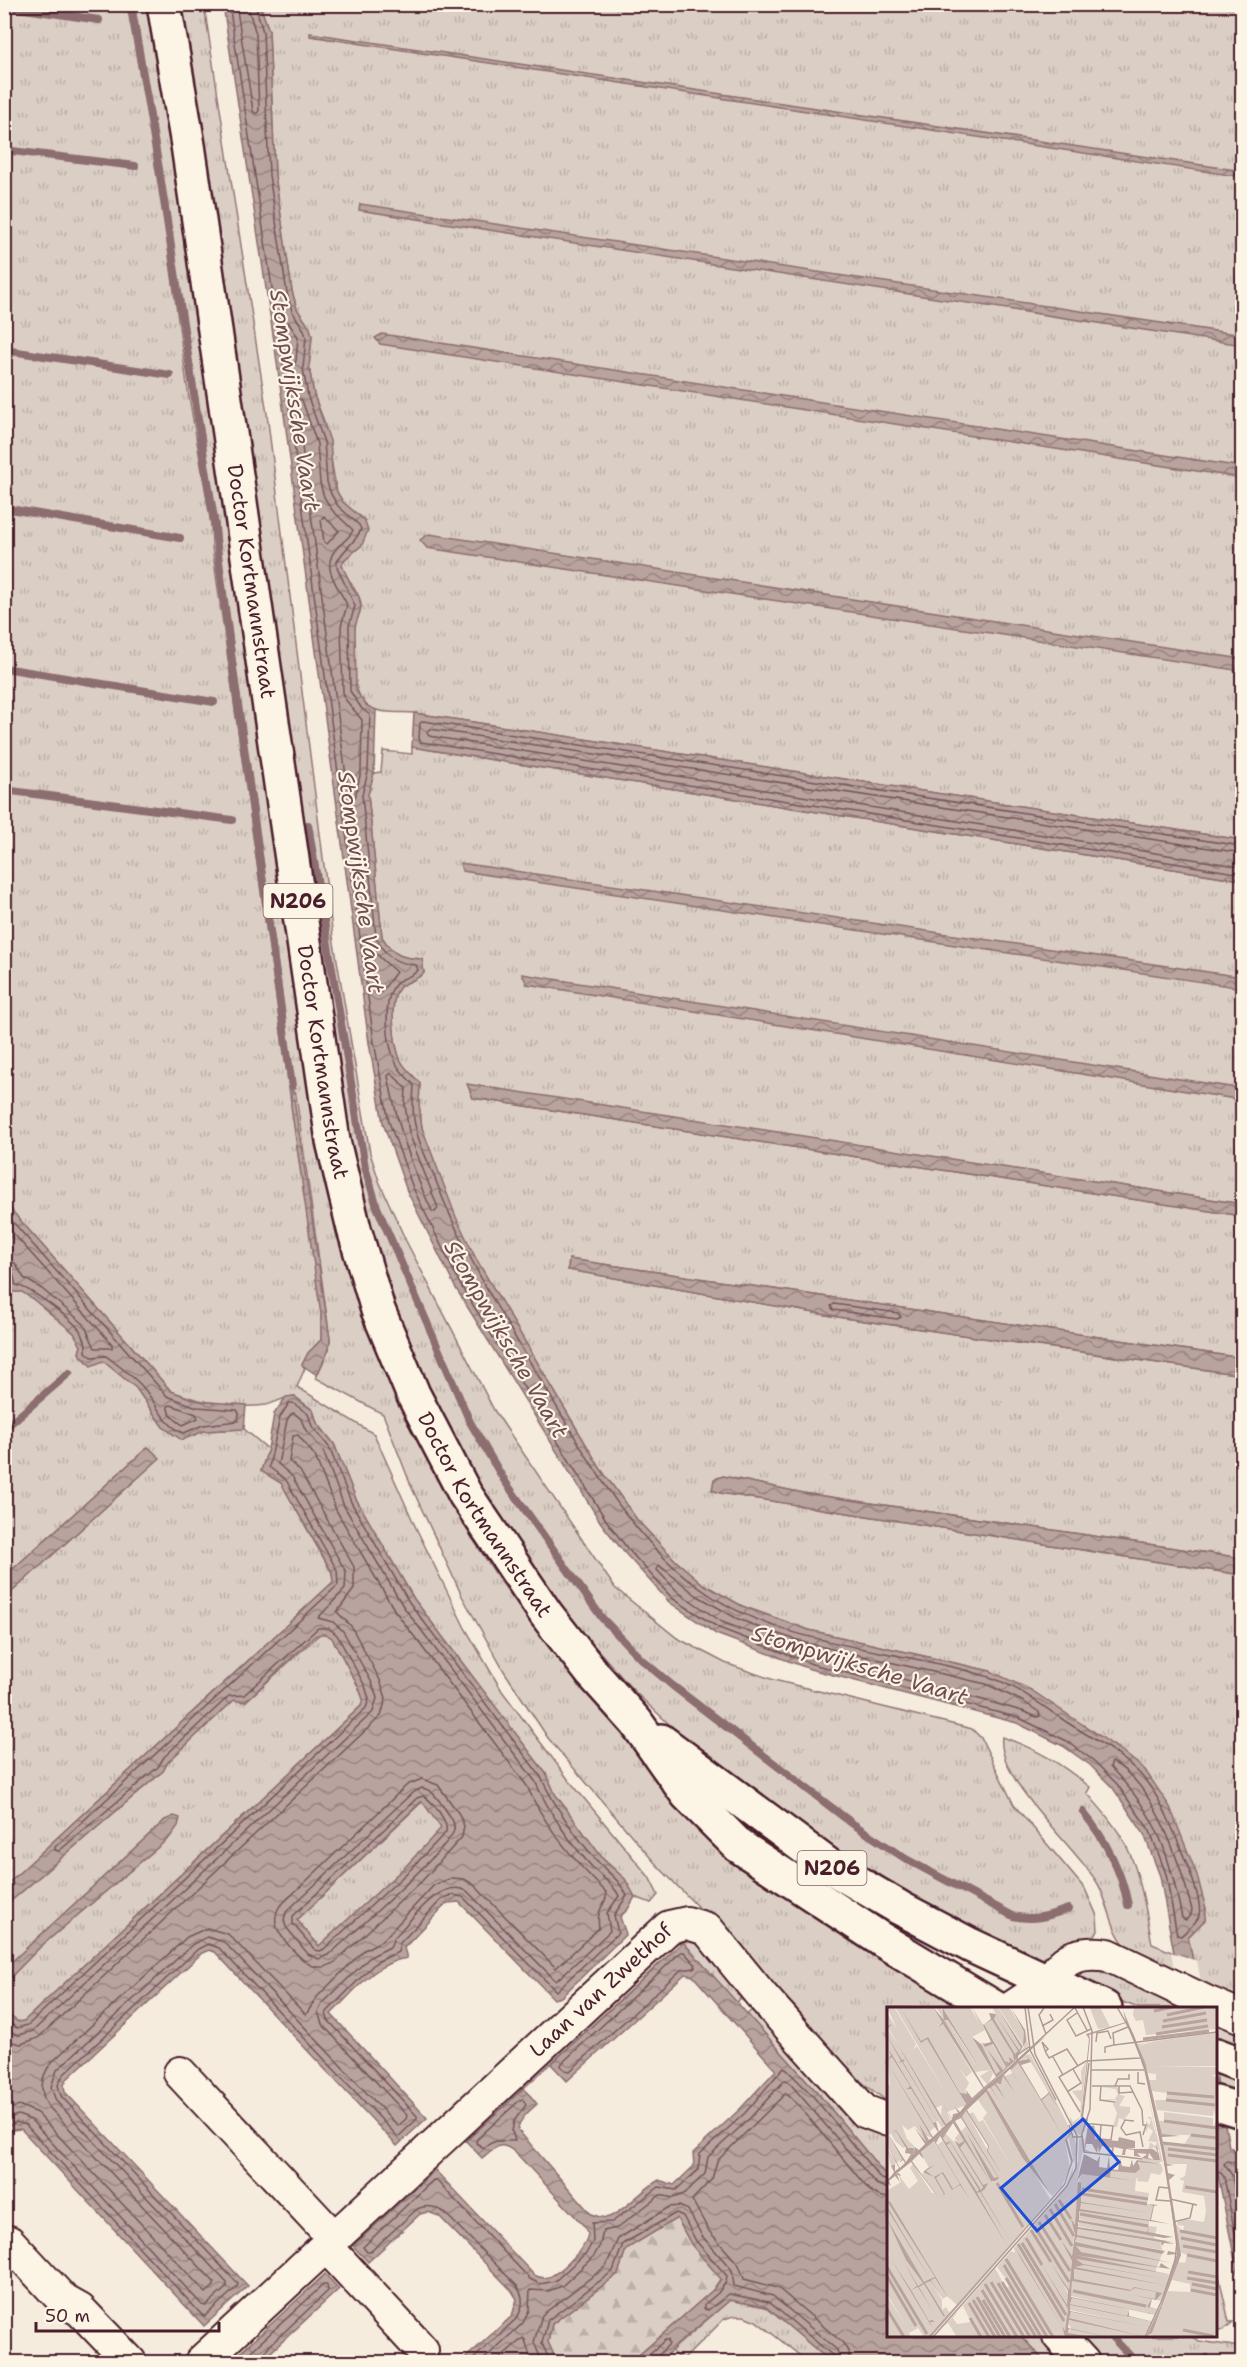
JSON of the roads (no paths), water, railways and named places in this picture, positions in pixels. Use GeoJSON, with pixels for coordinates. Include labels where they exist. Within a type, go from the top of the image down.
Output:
{"type":"FeatureCollection","features":[{"type":"Feature","properties":{"kind":"main road","name":"Doctor Kortmannstraat"},"geometry":{"type":"LineString","coordinates":[[164,4],[189,157],[333,1141],[354,1229],[378,1310],[413,1394],[465,1494],[546,1614],[592,1673],[636,1722],[687,1794],[740,1846],[882,1940],[992,2007]]}},
{"type":"Feature","properties":{"kind":"main road","name":"Doctor Kortmannstraat"},"geometry":{"type":"LineString","coordinates":[[636,1722],[832,1868],[1046,1996]]}},
{"type":"Feature","properties":{"kind":"main road","name":"N206"},"geometry":{"type":"LineString","coordinates":[[1046,1996],[1100,2007]]}},
{"type":"Feature","properties":{"kind":"main road"},"geometry":{"type":"LineString","coordinates":[[1217,2056],[1242,2065]]}},
{"type":"Feature","properties":{"kind":"street","name":"Laan van Zwethof"},"geometry":{"type":"LineString","coordinates":[[201,2362],[669,1927],[687,1923],[707,1929],[761,1995],[864,2111],[887,2120]]}},
{"type":"Feature","properties":{"kind":"street"},"geometry":{"type":"LineString","coordinates":[[1014,2007],[1046,1996],[1057,1969],[1065,1962],[1084,1953],[1108,1956],[1242,2017]]}},
{"type":"Feature","properties":{"kind":"street"},"geometry":{"type":"LineString","coordinates":[[180,2073],[422,2350]]}},
{"type":"Feature","properties":{"kind":"street"},"geometry":{"type":"LineString","coordinates":[[9,2242],[64,2301],[80,2310],[130,2362]]}},
{"type":"Feature","properties":{"kind":"street"},"geometry":{"type":"LineString","coordinates":[[1060,2337],[1083,2362]]}},
{"type":"Feature","properties":{"kind":"water","name":"Stompwijksche Vaart"},"geometry":{"type":"Polygon","coordinates":[[[223,5],[260,5],[269,31],[275,175],[292,291],[297,309],[310,328],[312,336],[309,367],[314,395],[330,441],[333,481],[343,502],[365,521],[368,530],[362,545],[344,560],[342,565],[359,597],[361,607],[355,627],[356,691],[367,706],[376,710],[374,773],[368,794],[382,937],[399,955],[422,959],[424,973],[400,987],[396,993],[393,1023],[396,1045],[403,1064],[420,1083],[419,1104],[422,1128],[456,1217],[476,1259],[600,1468],[638,1521],[676,1561],[703,1584],[742,1606],[809,1630],[990,1671],[1031,1690],[1122,1751],[1145,1770],[1170,1807],[1197,1875],[1206,1909],[1205,1920],[1188,1937],[1203,2007],[1184,2007],[1160,1876],[1144,1834],[1113,1788],[1090,1765],[1063,1746],[1017,1723],[810,1669],[716,1634],[669,1602],[601,1523],[455,1287],[407,1191],[383,1123],[369,1043],[275,348],[223,5]]]}},
{"type":"Feature","properties":{"kind":"water"},"geometry":{"type":"Polygon","coordinates":[[[310,33],[1242,171],[1242,177],[310,36],[310,33]]]}},
{"type":"Feature","properties":{"kind":"water"},"geometry":{"type":"Polygon","coordinates":[[[360,204],[1242,335],[1242,345],[359,210],[360,204]]]}},
{"type":"Feature","properties":{"kind":"water"},"geometry":{"type":"Polygon","coordinates":[[[382,334],[1242,467],[1242,478],[380,344],[375,338],[382,334]]]}},
{"type":"Feature","properties":{"kind":"water"},"geometry":{"type":"Polygon","coordinates":[[[429,534],[1242,659],[1242,671],[427,548],[420,540],[429,534]]]}},
{"type":"Feature","properties":{"kind":"water"},"geometry":{"type":"Polygon","coordinates":[[[414,713],[1242,840],[1242,880],[412,747],[414,713]]]}},
{"type":"Feature","properties":{"kind":"water"},"geometry":{"type":"Polygon","coordinates":[[[460,863],[1242,977],[1242,988],[462,871],[460,863]]]}},
{"type":"Feature","properties":{"kind":"water"},"geometry":{"type":"Polygon","coordinates":[[[522,974],[1242,1089],[1242,1100],[527,984],[522,974]]]}},
{"type":"Feature","properties":{"kind":"water"},"geometry":{"type":"Polygon","coordinates":[[[291,1078],[330,1339],[329,1349],[317,1375],[302,1365],[308,1353],[321,1340],[321,1314],[291,1106],[291,1078]]]}},
{"type":"Feature","properties":{"kind":"water"},"geometry":{"type":"Polygon","coordinates":[[[467,1084],[1242,1204],[1242,1216],[473,1098],[467,1084]]]}},
{"type":"Feature","properties":{"kind":"water"},"geometry":{"type":"Polygon","coordinates":[[[5,1203],[171,1391],[198,1401],[246,1405],[244,1429],[204,1431],[182,1440],[163,1427],[136,1388],[103,1361],[91,1366],[79,1353],[81,1346],[74,1333],[22,1292],[9,1292],[10,1278],[5,1269],[5,1203]]]}},
{"type":"Feature","properties":{"kind":"water"},"geometry":{"type":"Polygon","coordinates":[[[569,1259],[1242,1358],[1242,1375],[844,1318],[568,1270],[569,1259]]]}},
{"type":"Feature","properties":{"kind":"water"},"geometry":{"type":"Polygon","coordinates":[[[294,1396],[313,1411],[317,1423],[334,1444],[356,1499],[414,1599],[547,1775],[555,1794],[603,1859],[625,1879],[635,1897],[620,1917],[626,1934],[561,1997],[554,1999],[459,1902],[447,1903],[404,1948],[407,1958],[385,1965],[375,1972],[331,2014],[427,2118],[397,2146],[215,1952],[209,1950],[202,1953],[67,2079],[64,2085],[65,2092],[248,2286],[204,2326],[21,2129],[12,2130],[5,2137],[5,2012],[18,2022],[24,2021],[361,1706],[363,1699],[359,1688],[332,1638],[324,1634],[315,1636],[245,1702],[234,1700],[168,1762],[163,1771],[5,1906],[5,1886],[333,1582],[332,1572],[281,1483],[261,1471],[268,1449],[274,1414],[286,1397],[294,1396]],[[422,1801],[297,1920],[319,1946],[407,1865],[441,1828],[422,1801]]]}},
{"type":"Feature","properties":{"kind":"water"},"geometry":{"type":"Polygon","coordinates":[[[148,1447],[160,1458],[5,1598],[5,1576],[148,1447]]]}},
{"type":"Feature","properties":{"kind":"water"},"geometry":{"type":"Polygon","coordinates":[[[723,1476],[803,1493],[1242,1558],[1242,1575],[712,1490],[714,1479],[723,1476]]]}},
{"type":"Feature","properties":{"kind":"water"},"geometry":{"type":"Polygon","coordinates":[[[174,1816],[180,1818],[178,1826],[170,1837],[40,1947],[5,1983],[5,1968],[165,1820],[174,1816]]]}},
{"type":"Feature","properties":{"kind":"water"},"geometry":{"type":"Polygon","coordinates":[[[683,1942],[816,2091],[887,2177],[887,2337],[1022,2337],[1045,2362],[831,2362],[766,2307],[730,2300],[682,2340],[660,2362],[631,2362],[713,2290],[721,2279],[691,2244],[677,2218],[626,2249],[618,2274],[552,2324],[548,2342],[557,2362],[461,2362],[512,2316],[517,2299],[512,2291],[439,2216],[428,2212],[420,2214],[368,2262],[353,2246],[435,2170],[534,2275],[544,2278],[558,2272],[579,2251],[588,2234],[584,2226],[511,2149],[499,2146],[482,2158],[466,2141],[524,2088],[537,2104],[523,2119],[518,2130],[591,2214],[609,2217],[659,2180],[674,2185],[694,2166],[693,2153],[740,2109],[776,2070],[693,1976],[685,1974],[567,2081],[551,2064],[683,1942]]]}},
{"type":"Feature","properties":{"kind":"water"},"geometry":{"type":"Polygon","coordinates":[[[1217,2080],[1229,2147],[1242,2152],[1242,2296],[1217,2170],[1217,2080]]]}},
{"type":"Feature","properties":{"kind":"water"},"geometry":{"type":"Polygon","coordinates":[[[325,2274],[339,2289],[271,2352],[267,2362],[230,2362],[325,2274]]]}},
{"type":"Feature","properties":{"kind":"waterway"},"geometry":{"type":"LineString","coordinates":[[131,4],[214,523],[292,1086]]}},
{"type":"Feature","properties":{"kind":"waterway"},"geometry":{"type":"LineString","coordinates":[[4,6],[99,20]]}},
{"type":"Feature","properties":{"kind":"waterway"},"geometry":{"type":"LineString","coordinates":[[4,150],[135,166]]}},
{"type":"Feature","properties":{"kind":"waterway"},"geometry":{"type":"LineString","coordinates":[[4,350],[170,375]]}},
{"type":"Feature","properties":{"kind":"waterway"},"geometry":{"type":"LineString","coordinates":[[4,508],[180,538]]}},
{"type":"Feature","properties":{"kind":"waterway"},"geometry":{"type":"LineString","coordinates":[[4,668],[214,702]]}},
{"type":"Feature","properties":{"kind":"waterway"},"geometry":{"type":"LineString","coordinates":[[4,790],[232,820]]}},
{"type":"Feature","properties":{"kind":"waterway"},"geometry":{"type":"LineString","coordinates":[[308,825],[365,1167],[377,1207],[470,1422],[504,1480],[602,1618],[641,1659],[853,1824],[906,1859],[1013,1916],[1041,1917],[1068,1909]]}},
{"type":"Feature","properties":{"kind":"waterway"},"geometry":{"type":"LineString","coordinates":[[4,1429],[69,1373]]}},
{"type":"Feature","properties":{"kind":"waterway"},"geometry":{"type":"LineString","coordinates":[[1083,1812],[1099,1833],[1112,1856],[1128,1905]]}},
{"type":"Feature","properties":{"kind":"waterway"},"geometry":{"type":"LineString","coordinates":[[1112,2337],[1136,2362]]}},
{"type":"Feature","properties":{"kind":"waterway"},"geometry":{"type":"LineString","coordinates":[[1203,2362],[1207,2358]]}}]}
